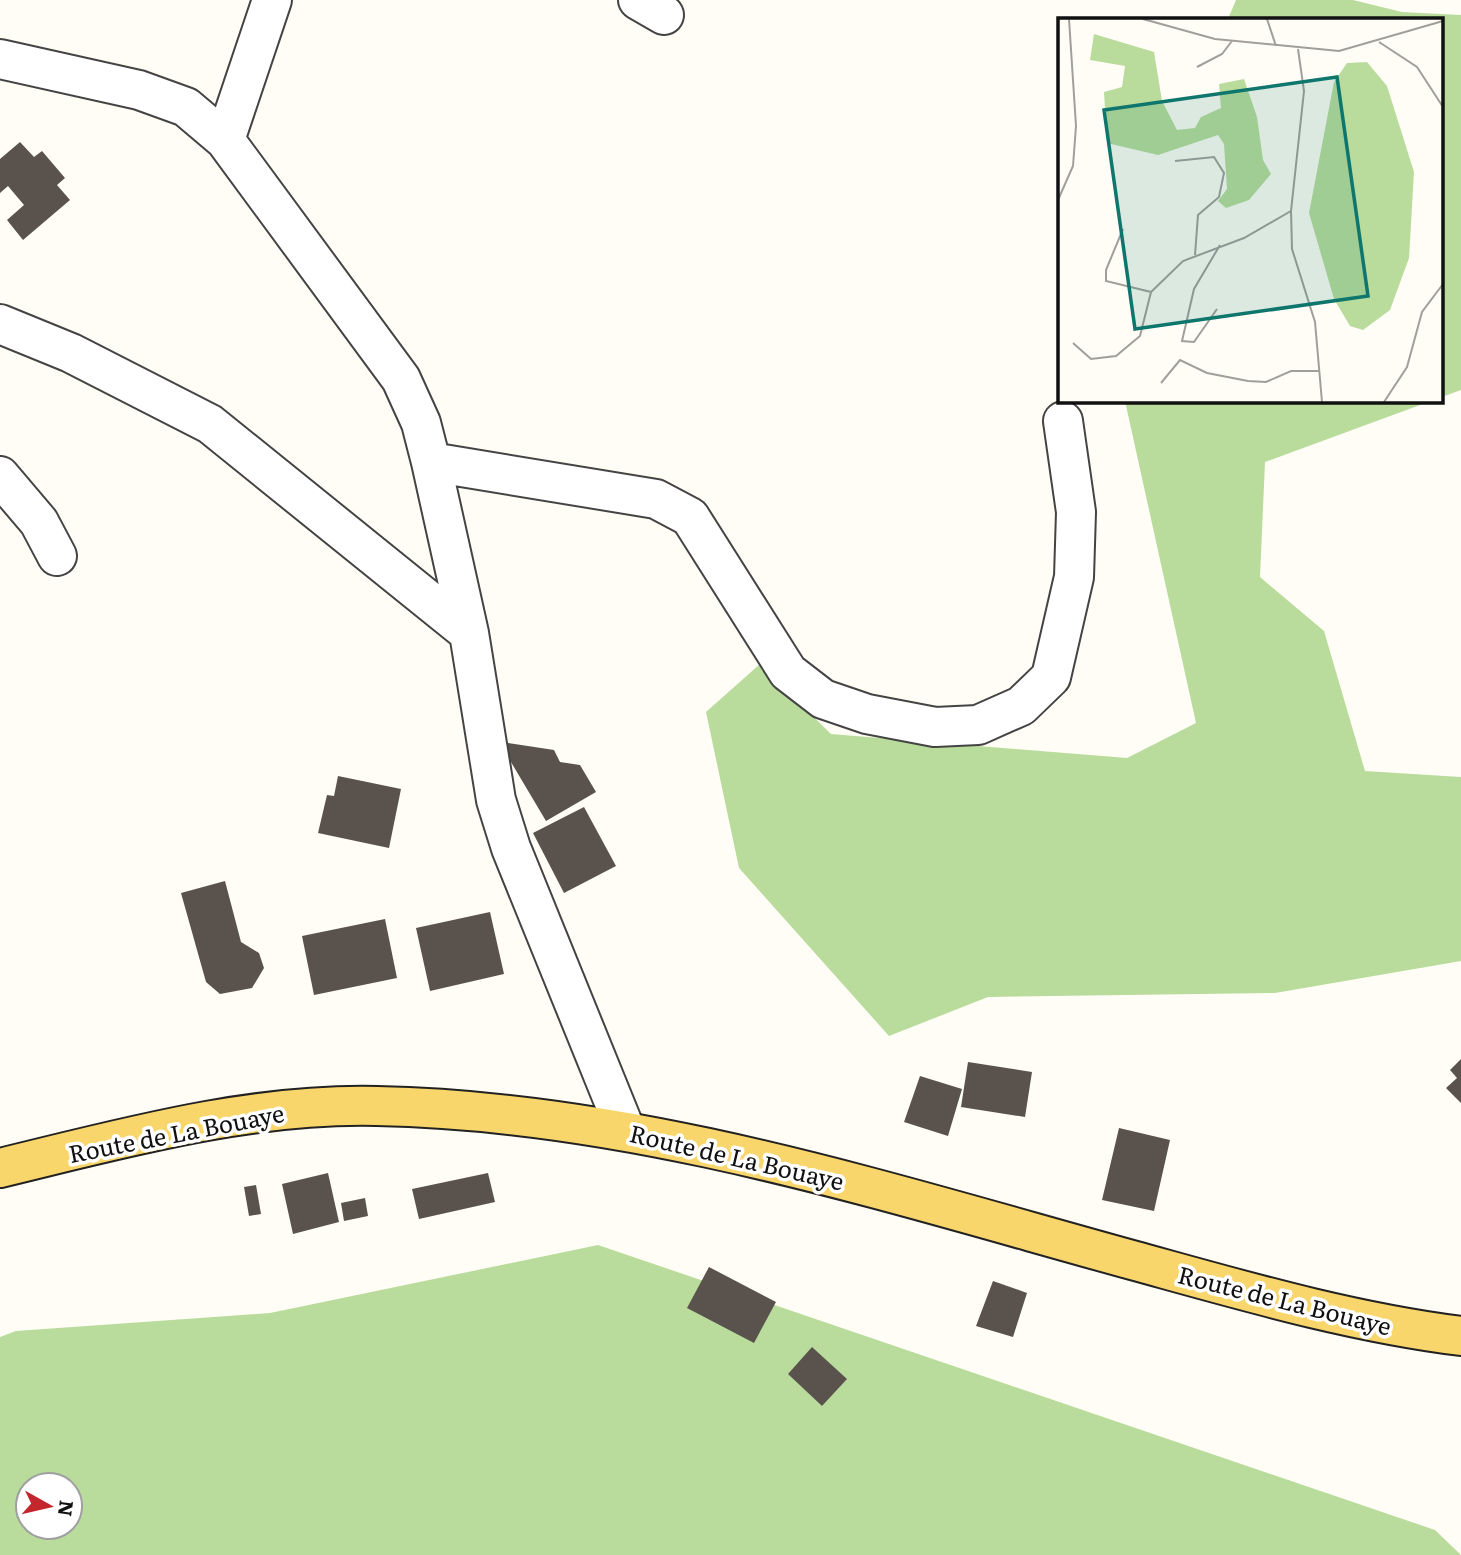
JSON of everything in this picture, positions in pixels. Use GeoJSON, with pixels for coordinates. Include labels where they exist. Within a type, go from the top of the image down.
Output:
{"type":"FeatureCollection","features":[{"type":"Feature","properties":{"kind":"main road","name":"Route de La Bouaye"},"geometry":{"type":"LineString","coordinates":[[0,1168],[145,1134],[269,1110],[377,1106],[625,1129],[802,1169],[1273,1299],[1403,1329],[1461,1336]]}},
{"type":"Feature","properties":{"kind":"street"},"geometry":{"type":"LineString","coordinates":[[225,140],[272,0]]}},
{"type":"Feature","properties":{"kind":"street"},"geometry":{"type":"LineString","coordinates":[[0,59],[139,90],[186,107],[225,140],[401,380],[421,423],[431,462],[469,633],[496,800],[511,848],[625,1129]]}},
{"type":"Feature","properties":{"kind":"street"},"geometry":{"type":"LineString","coordinates":[[0,324],[71,353],[210,424],[469,633]]}},
{"type":"Feature","properties":{"kind":"street"},"geometry":{"type":"LineString","coordinates":[[431,462],[656,499],[690,517],[788,671],[823,699],[867,714],[935,727],[978,724],[1021,706],[1051,677],[1074,577],[1076,512],[1063,421]]}},
{"type":"Feature","properties":{"kind":"street"},"geometry":{"type":"LineString","coordinates":[[0,476],[39,522],[57,556]]}},
{"type":"Feature","properties":{"kind":"green space"},"geometry":{"type":"Polygon","coordinates":[[[1236,0],[1353,0],[1402,12],[1461,15],[1461,390],[1444,396],[1444,18],[1228,18],[1236,0]]]}},
{"type":"Feature","properties":{"kind":"green space"},"geometry":{"type":"Polygon","coordinates":[[[1125,402],[1428,402],[1265,462],[1260,577],[1324,631],[1365,771],[1461,777],[1461,961],[1275,993],[988,997],[889,1036],[739,868],[706,712],[760,664],[831,734],[1127,758],[1196,723],[1125,402]]]}},
{"type":"Feature","properties":{"kind":"green space"},"geometry":{"type":"Polygon","coordinates":[[[598,1245],[1435,1530],[1461,1555],[0,1555],[0,1337],[16,1331],[270,1313],[598,1245]]]}},
{"type":"Feature","properties":{"kind":"building"},"geometry":{"type":"Polygon","coordinates":[[[20,142],[34,157],[42,151],[65,178],[57,185],[70,200],[23,240],[7,220],[24,205],[8,186],[0,193],[0,159],[20,142]]]}},
{"type":"Feature","properties":{"kind":"building"},"geometry":{"type":"Polygon","coordinates":[[[508,743],[554,750],[560,762],[580,765],[596,792],[546,821],[505,752],[508,743]]]}},
{"type":"Feature","properties":{"kind":"building"},"geometry":{"type":"Polygon","coordinates":[[[338,776],[401,789],[389,848],[318,833],[327,795],[334,796],[338,776]]]}},
{"type":"Feature","properties":{"kind":"building"},"geometry":{"type":"Polygon","coordinates":[[[584,807],[616,866],[564,893],[533,833],[584,807]]]}},
{"type":"Feature","properties":{"kind":"building"},"geometry":{"type":"Polygon","coordinates":[[[225,881],[241,942],[259,953],[264,968],[252,988],[220,994],[206,982],[181,893],[225,881]]]}},
{"type":"Feature","properties":{"kind":"building"},"geometry":{"type":"Polygon","coordinates":[[[490,912],[504,974],[430,991],[416,928],[490,912]]]}},
{"type":"Feature","properties":{"kind":"building"},"geometry":{"type":"Polygon","coordinates":[[[385,919],[397,978],[314,995],[302,936],[385,919]]]}},
{"type":"Feature","properties":{"kind":"building"},"geometry":{"type":"Polygon","coordinates":[[[1461,1059],[1461,1103],[1446,1088],[1457,1078],[1450,1070],[1461,1059]]]}},
{"type":"Feature","properties":{"kind":"building"},"geometry":{"type":"Polygon","coordinates":[[[968,1062],[1032,1072],[1025,1117],[961,1107],[968,1062]]]}},
{"type":"Feature","properties":{"kind":"building"},"geometry":{"type":"Polygon","coordinates":[[[920,1076],[962,1089],[948,1136],[904,1122],[920,1076]]]}},
{"type":"Feature","properties":{"kind":"building"},"geometry":{"type":"Polygon","coordinates":[[[1119,1128],[1170,1140],[1154,1211],[1102,1200],[1119,1128]]]}},
{"type":"Feature","properties":{"kind":"building"},"geometry":{"type":"Polygon","coordinates":[[[328,1173],[339,1222],[293,1234],[282,1184],[328,1173]]]}},
{"type":"Feature","properties":{"kind":"building"},"geometry":{"type":"Polygon","coordinates":[[[488,1173],[495,1202],[419,1219],[412,1189],[488,1173]]]}},
{"type":"Feature","properties":{"kind":"building"},"geometry":{"type":"Polygon","coordinates":[[[256,1185],[261,1214],[249,1216],[244,1187],[256,1185]]]}},
{"type":"Feature","properties":{"kind":"building"},"geometry":{"type":"Polygon","coordinates":[[[365,1198],[368,1216],[344,1221],[341,1203],[365,1198]]]}},
{"type":"Feature","properties":{"kind":"building"},"geometry":{"type":"Polygon","coordinates":[[[709,1267],[776,1302],[754,1343],[687,1308],[709,1267]]]}},
{"type":"Feature","properties":{"kind":"building"},"geometry":{"type":"Polygon","coordinates":[[[993,1281],[1027,1293],[1013,1337],[976,1326],[993,1281]]]}},
{"type":"Feature","properties":{"kind":"building"},"geometry":{"type":"Polygon","coordinates":[[[812,1347],[847,1379],[822,1406],[788,1374],[812,1347]]]}}]}
